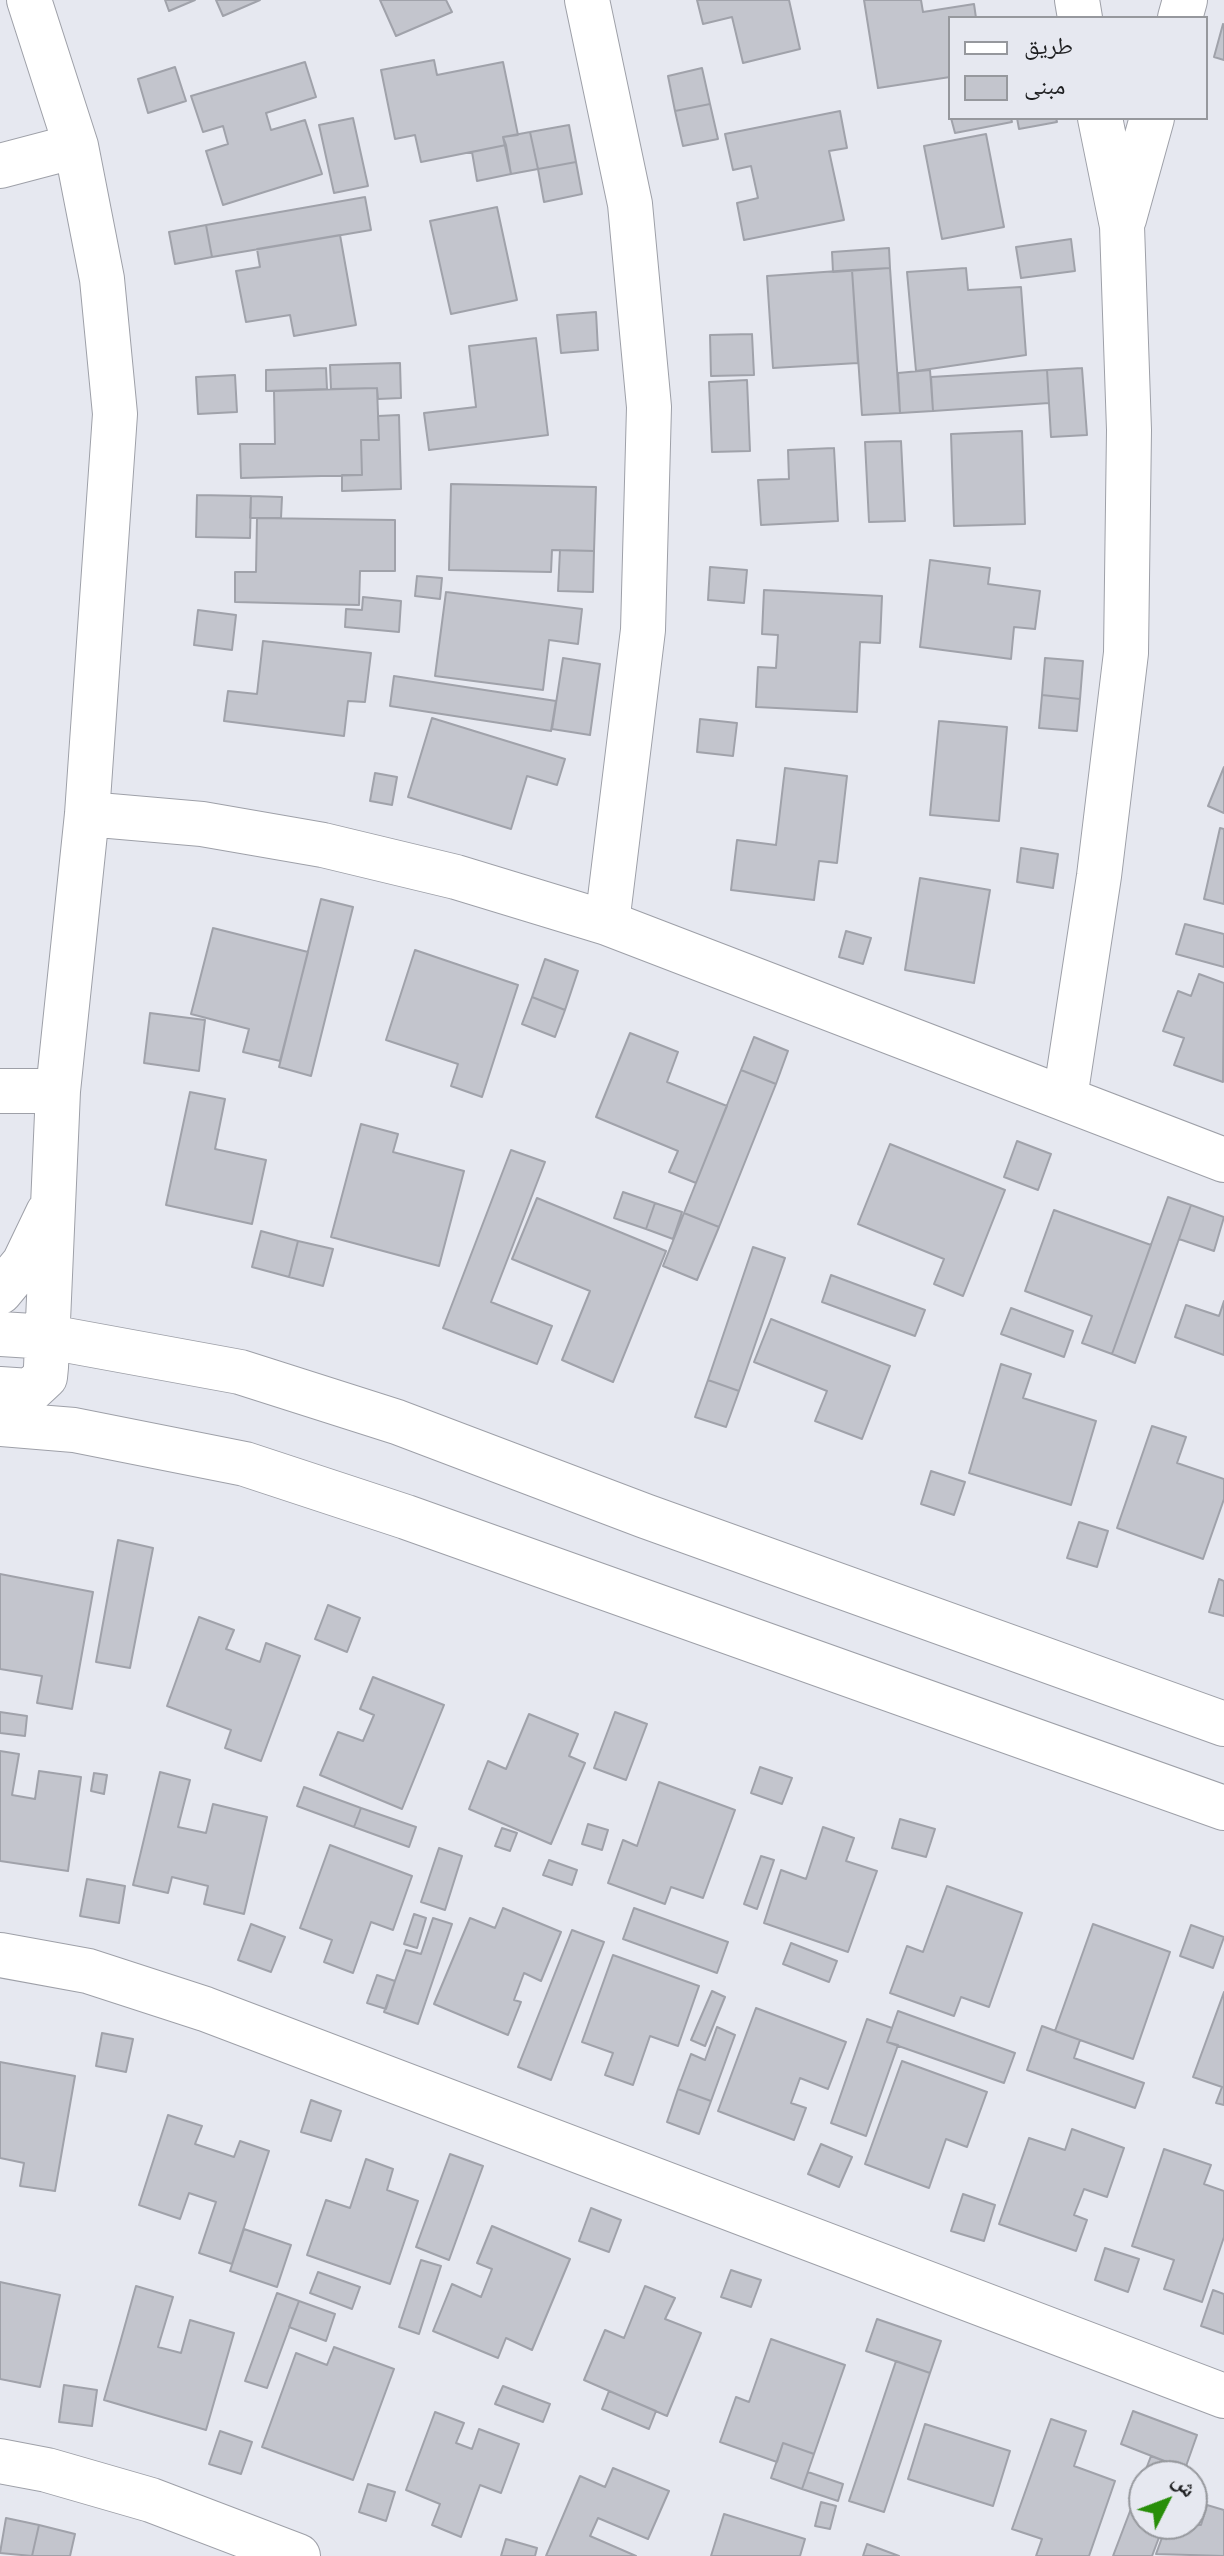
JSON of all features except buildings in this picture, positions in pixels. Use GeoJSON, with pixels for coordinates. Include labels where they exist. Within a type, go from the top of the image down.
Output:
{"type":"FeatureCollection","features":[{"type":"Feature","properties":{"kind":"street"},"geometry":{"type":"LineString","coordinates":[[0,1389],[30,1391],[39,1386],[45,1377],[58,1091],[87,814],[115,414],[102,279],[76,146],[29,0]]}},
{"type":"Feature","properties":{"kind":"street"},"geometry":{"type":"LineString","coordinates":[[587,0],[630,204],[649,407],[643,630],[607,923]]}},
{"type":"Feature","properties":{"kind":"street"},"geometry":{"type":"LineString","coordinates":[[1065,1098],[1099,876],[1126,653],[1129,430],[1122,226],[1100,120]]}},
{"type":"Feature","properties":{"kind":"street"},"geometry":{"type":"LineString","coordinates":[[1122,226],[1151,120]]}},
{"type":"Feature","properties":{"kind":"street"},"geometry":{"type":"LineString","coordinates":[[0,166],[76,146]]}},
{"type":"Feature","properties":{"kind":"street"},"geometry":{"type":"LineString","coordinates":[[87,814],[202,824],[323,845],[456,877],[607,923],[1224,1160]]}},
{"type":"Feature","properties":{"kind":"street"},"geometry":{"type":"LineString","coordinates":[[0,1091],[58,1091]]}},
{"type":"Feature","properties":{"kind":"street"},"geometry":{"type":"LineString","coordinates":[[0,1292],[24,1263],[53,1200]]}},
{"type":"Feature","properties":{"kind":"street"},"geometry":{"type":"LineString","coordinates":[[0,1334],[49,1337],[240,1372],[397,1422],[645,1516],[1224,1724]]}},
{"type":"Feature","properties":{"kind":"street"},"geometry":{"type":"LineString","coordinates":[[0,1424],[74,1430],[245,1464],[421,1522],[1224,1808]]}},
{"type":"Feature","properties":{"kind":"street"},"geometry":{"type":"LineString","coordinates":[[0,1955],[88,1971],[205,2009],[1224,2396]]}},
{"type":"Feature","properties":{"kind":"street"},"geometry":{"type":"LineString","coordinates":[[0,2461],[47,2470],[151,2500],[298,2556]]}}]}
